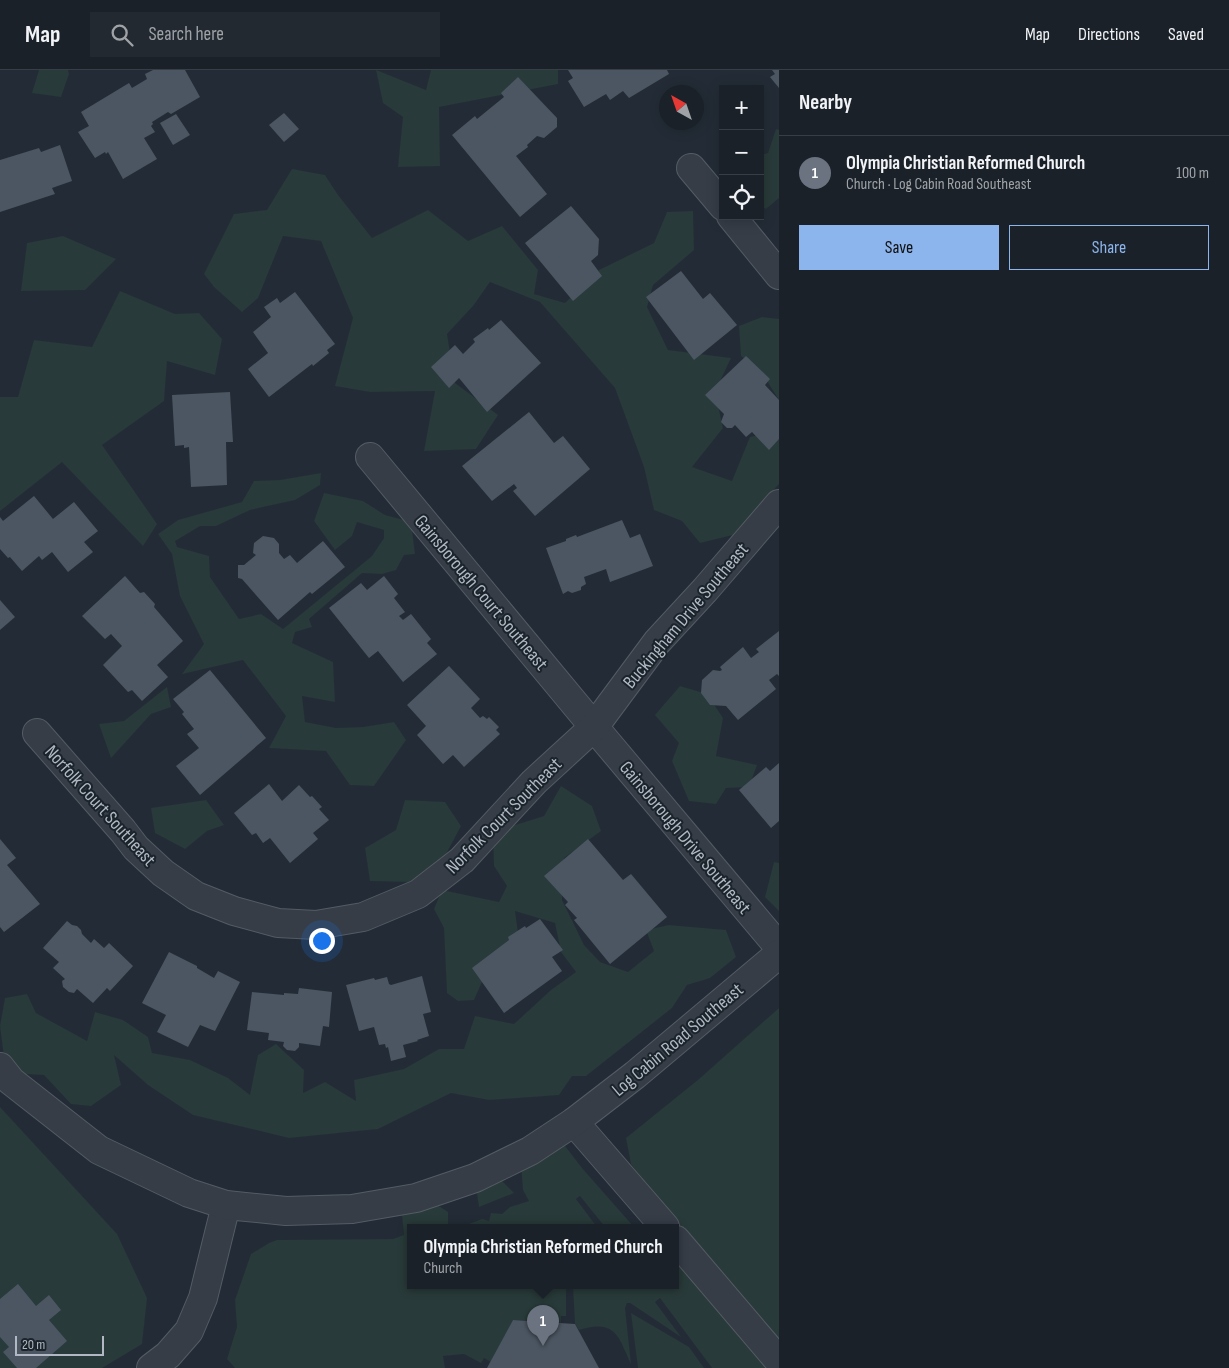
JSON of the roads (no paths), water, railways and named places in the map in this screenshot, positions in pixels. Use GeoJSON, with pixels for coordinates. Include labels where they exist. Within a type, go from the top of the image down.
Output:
{"type":"FeatureCollection","features":[{"type":"Feature","properties":{"kind":"street"},"geometry":{"type":"LineString","coordinates":[[691,168],[719,201]]}},
{"type":"Feature","properties":{"kind":"street"},"geometry":{"type":"LineString","coordinates":[[734,220],[779,275]]}},
{"type":"Feature","properties":{"kind":"street","name":"Gainsborough Court Southeast"},"geometry":{"type":"LineString","coordinates":[[370,457],[594,727]]}},
{"type":"Feature","properties":{"kind":"street","name":"Buckingham Drive Southeast"},"geometry":{"type":"LineString","coordinates":[[594,727],[657,642],[705,590],[779,504]]}},
{"type":"Feature","properties":{"kind":"street","name":"Norfolk Court Southeast"},"geometry":{"type":"LineString","coordinates":[[37,733],[136,848],[163,873],[196,896],[234,911],[278,923],[316,925],[363,917],[418,894],[462,860],[534,782],[594,727]]}},
{"type":"Feature","properties":{"kind":"street","name":"Gainsborough Drive Southeast"},"geometry":{"type":"LineString","coordinates":[[594,727],[779,947]]}},
{"type":"Feature","properties":{"kind":"street","name":"Log Cabin Road Southeast"},"geometry":{"type":"LineString","coordinates":[[0,1067],[12,1081],[99,1150],[189,1192],[226,1205],[286,1211],[352,1209],[416,1198],[475,1178],[530,1151],[574,1122],[635,1075],[779,954]]}},
{"type":"Feature","properties":{"kind":"street"},"geometry":{"type":"LineString","coordinates":[[574,1122],[661,1224]]}},
{"type":"Feature","properties":{"kind":"street"},"geometry":{"type":"LineString","coordinates":[[151,1368],[168,1355],[189,1331],[203,1298],[226,1205]]}},
{"type":"Feature","properties":{"kind":"street"},"geometry":{"type":"LineString","coordinates":[[679,1244],[779,1361]]}},
{"type":"Feature","properties":{"kind":"place","name":"Olympia Christian Reformed Church"},"geometry":{"type":"Point","coordinates":[543,1346]}}]}
